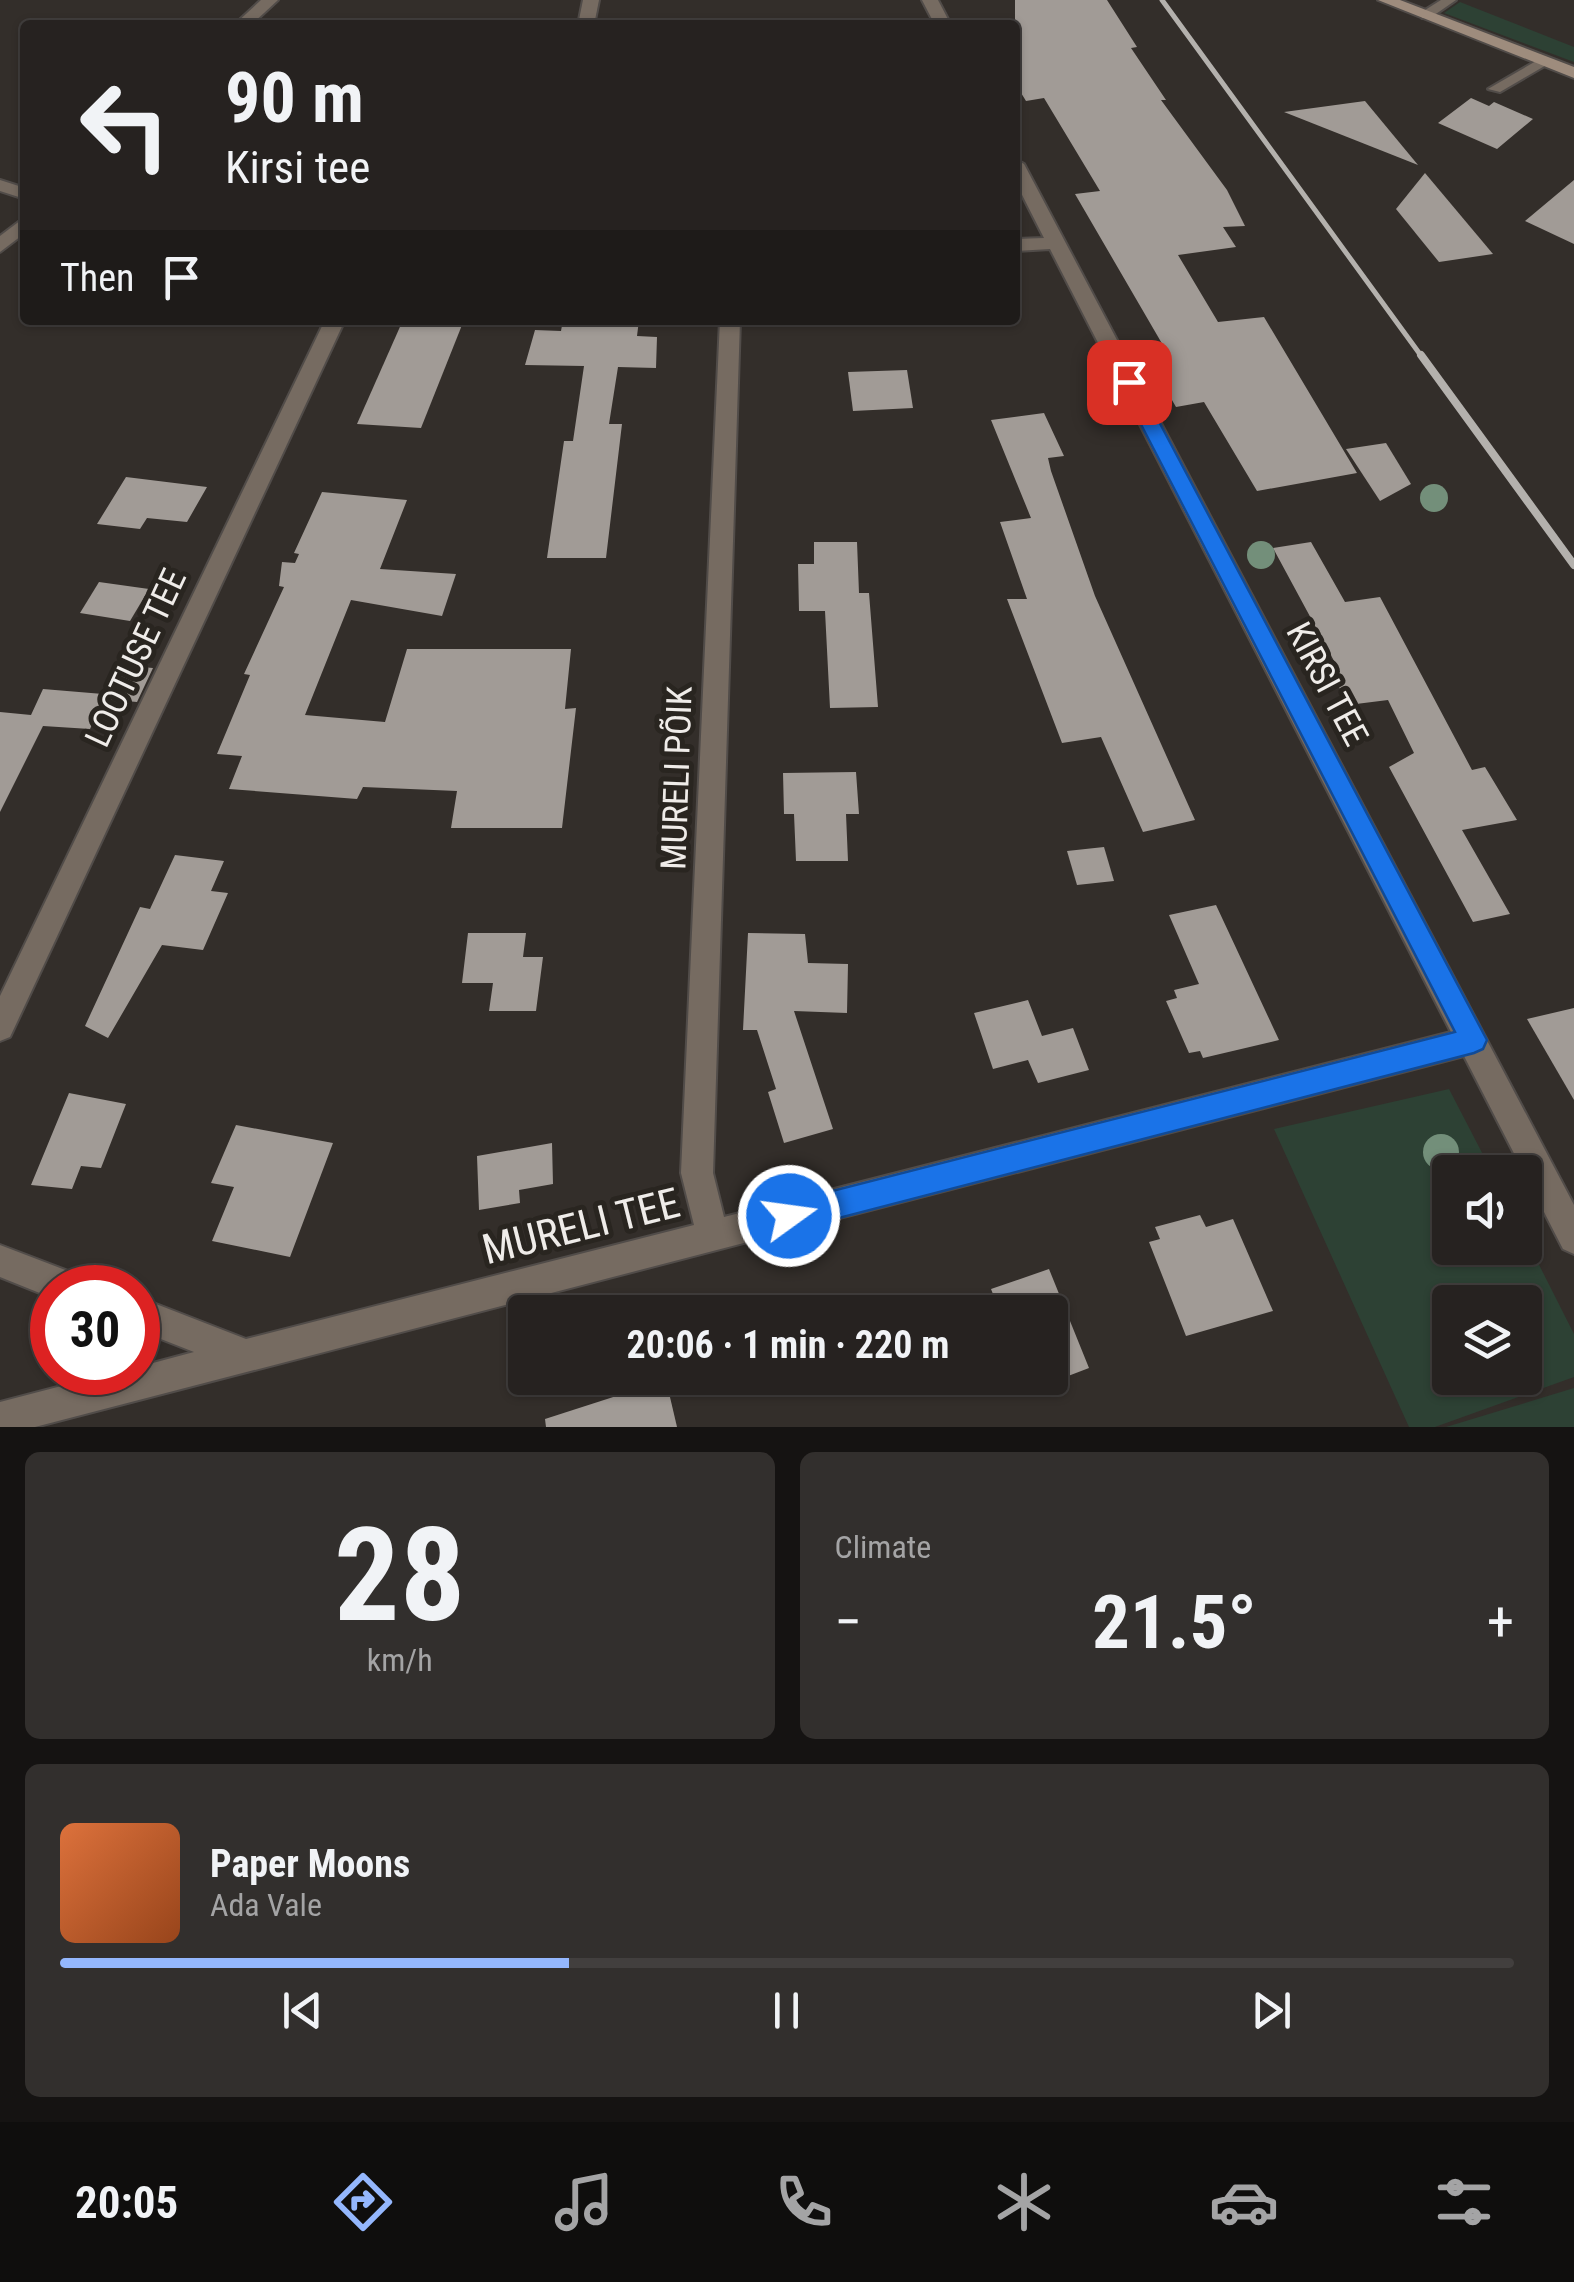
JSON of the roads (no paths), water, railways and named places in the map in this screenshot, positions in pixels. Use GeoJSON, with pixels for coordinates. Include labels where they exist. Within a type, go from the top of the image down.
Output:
{"type":"FeatureCollection","features":[{"type":"Feature","properties":{"kind":"main road"},"geometry":{"type":"LineString","coordinates":[[1386,0],[1572,71]]}},
{"type":"Feature","properties":{"kind":"street"},"geometry":{"type":"LineString","coordinates":[[248,20],[270,0]]}},
{"type":"Feature","properties":{"kind":"street","name":"KIRSI TEE"},"geometry":{"type":"LineString","coordinates":[[1020,174],[1574,1238]]}},
{"type":"Feature","properties":{"kind":"street"},"geometry":{"type":"LineString","coordinates":[[0,246],[20,228]]}},
{"type":"Feature","properties":{"kind":"street"},"geometry":{"type":"LineString","coordinates":[[1020,245],[1056,243]]}},
{"type":"Feature","properties":{"kind":"street","name":"LOOTUSE TEE"},"geometry":{"type":"LineString","coordinates":[[0,1027],[333,325]]}},
{"type":"Feature","properties":{"kind":"street","name":"MURELI PÕIK"},"geometry":{"type":"LineString","coordinates":[[713,1236],[697,1173],[730,325]]}},
{"type":"Feature","properties":{"kind":"street","name":"MURELI TEE"},"geometry":{"type":"LineString","coordinates":[[0,1419],[1474,1040]]}},
{"type":"Feature","properties":{"kind":"street"},"geometry":{"type":"LineString","coordinates":[[0,1262],[30,1273]]}},
{"type":"Feature","properties":{"kind":"street"},"geometry":{"type":"LineString","coordinates":[[160,1322],[247,1356]]}},
{"type":"Feature","properties":{"kind":"lane"},"geometry":{"type":"LineString","coordinates":[[1426,16],[1450,0]]}},
{"type":"Feature","properties":{"kind":"lane"},"geometry":{"type":"LineString","coordinates":[[1495,90],[1543,61]]}},
{"type":"Feature","properties":{"kind":"railway"},"geometry":{"type":"LineString","coordinates":[[1162,0],[1422,357]]}},
{"type":"Feature","properties":{"kind":"railway"},"geometry":{"type":"LineString","coordinates":[[1421,355],[1574,565]]}}]}
